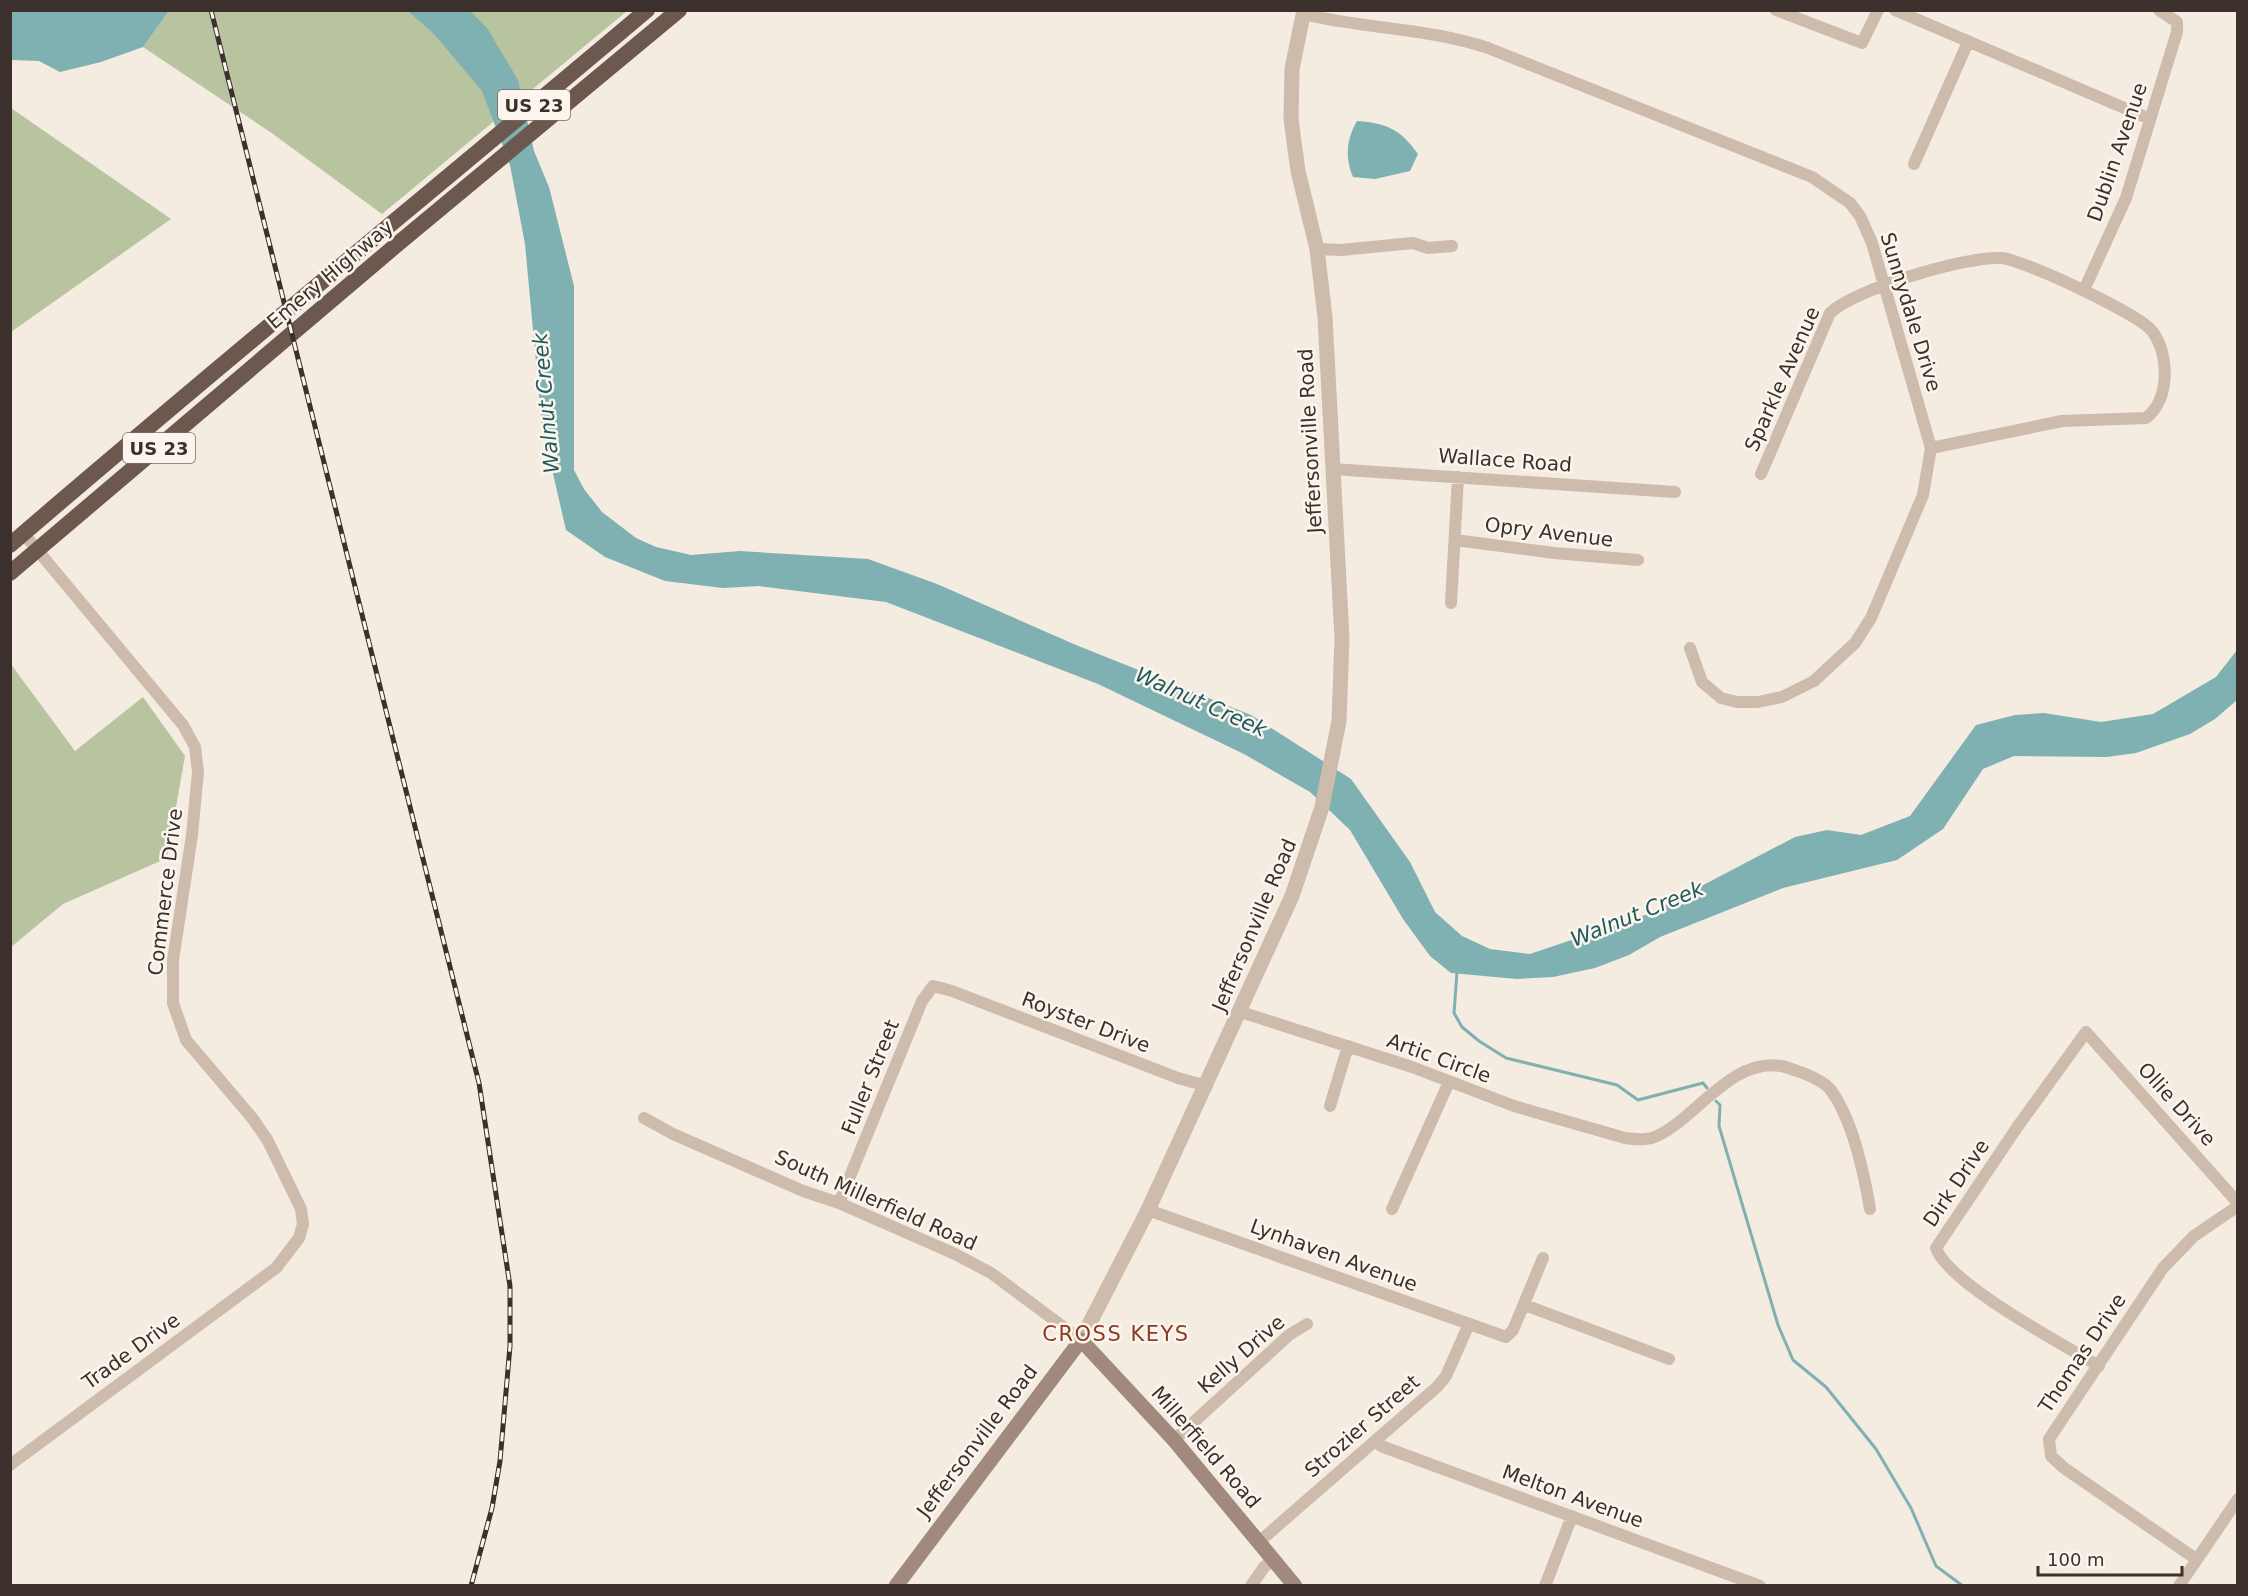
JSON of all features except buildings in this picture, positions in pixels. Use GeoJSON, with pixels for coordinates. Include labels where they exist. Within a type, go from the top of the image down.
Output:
{"type":"FeatureCollection","features":[{"type":"Feature","properties":{"kind":"highway","name":"Emery Highway"},"geometry":{"type":"LineString","coordinates":[[10,545],[646,10]]}},
{"type":"Feature","properties":{"kind":"highway","name":"Emery Highway"},"geometry":{"type":"LineString","coordinates":[[10,573],[394,247],[679,10]]}},
{"type":"Feature","properties":{"kind":"highway"},"geometry":{"type":"LineString","coordinates":[[383,233],[394,247]]}},
{"type":"Feature","properties":{"kind":"main road","name":"Millerfield Road"},"geometry":{"type":"LineString","coordinates":[[1081,1340],[1174,1440],[1260,1541],[1294,1586]]}},
{"type":"Feature","properties":{"kind":"main road","name":"Jeffersonville Road"},"geometry":{"type":"LineString","coordinates":[[896,1586],[1081,1340]]}},
{"type":"Feature","properties":{"kind":"street"},"geometry":{"type":"LineString","coordinates":[[1776,10],[1862,43],[1878,10]]}},
{"type":"Feature","properties":{"kind":"street"},"geometry":{"type":"LineString","coordinates":[[1895,10],[2150,119]]}},
{"type":"Feature","properties":{"kind":"street","name":"Dublin Avenue"},"geometry":{"type":"LineString","coordinates":[[2084,290],[2126,198],[2177,32],[2177,22],[2173,17],[2158,10]]}},
{"type":"Feature","properties":{"kind":"street","name":"Jeffersonville Road"},"geometry":{"type":"LineString","coordinates":[[1081,1340],[1148,1210],[1207,1086],[1305,861],[1322,807],[1338,728],[1342,688],[1342,639],[1325,317],[1317,249],[1298,171],[1291,119],[1292,69],[1304,12]]}},
{"type":"Feature","properties":{"kind":"street","name":"Sunnydale Drive"},"geometry":{"type":"LineString","coordinates":[[1304,12],[1464,40],[1812,177],[1838,193],[1860,216],[1886,286],[1931,448],[1923,495],[1915,519],[1871,618],[1855,643],[1814,681],[1782,697],[1737,702],[1721,698],[1702,682],[1690,648]]}},
{"type":"Feature","properties":{"kind":"street"},"geometry":{"type":"LineString","coordinates":[[1914,164],[1968,42]]}},
{"type":"Feature","properties":{"kind":"street"},"geometry":{"type":"LineString","coordinates":[[1317,249],[1341,250],[1413,243],[1428,248],[1452,246]]}},
{"type":"Feature","properties":{"kind":"street","name":"Sparkle Avenue"},"geometry":{"type":"LineString","coordinates":[[1761,474],[1830,313],[1852,298],[1886,286],[1962,262],[2002,258],[2021,262],[2072,287],[2084,290],[2138,319],[2151,331],[2160,346],[2164,385],[2152,414],[2146,418],[2062,421],[1931,448]]}},
{"type":"Feature","properties":{"kind":"street","name":"Wallace Road"},"geometry":{"type":"LineString","coordinates":[[1332,469],[1675,492]]}},
{"type":"Feature","properties":{"kind":"street"},"geometry":{"type":"LineString","coordinates":[[1451,603],[1458,477]]}},
{"type":"Feature","properties":{"kind":"street","name":"Commerce Drive"},"geometry":{"type":"LineString","coordinates":[[24,534],[183,725],[195,747],[198,772],[192,835],[173,960],[173,1003],[186,1040],[230,1090],[263,1134],[301,1209],[303,1224],[299,1238],[276,1268]]}},
{"type":"Feature","properties":{"kind":"street","name":"Opry Avenue"},"geometry":{"type":"LineString","coordinates":[[1455,540],[1554,553],[1638,560]]}},
{"type":"Feature","properties":{"kind":"street","name":"Fuller Street"},"geometry":{"type":"LineString","coordinates":[[840,1203],[922,1000],[933,986],[952,991]]}},
{"type":"Feature","properties":{"kind":"street","name":"Royster Drive"},"geometry":{"type":"LineString","coordinates":[[952,991],[1178,1078],[1207,1086]]}},
{"type":"Feature","properties":{"kind":"street","name":"Artic Circle"},"geometry":{"type":"LineString","coordinates":[[1241,1012],[1348,1046],[1514,1106],[1625,1138],[1643,1140],[1657,1136],[1738,1076],[1746,1072],[1780,1066],[1814,1077],[1829,1088],[1841,1109],[1864,1170],[1870,1209]]}},
{"type":"Feature","properties":{"kind":"street","name":"Ollie Drive"},"geometry":{"type":"LineString","coordinates":[[2086,1032],[2238,1205]]}},
{"type":"Feature","properties":{"kind":"street","name":"Dirk Drive"},"geometry":{"type":"LineString","coordinates":[[2086,1032],[1998,1155],[1936,1248],[1943,1262],[1983,1294],[2099,1366]]}},
{"type":"Feature","properties":{"kind":"street"},"geometry":{"type":"LineString","coordinates":[[1330,1106],[1348,1046]]}},
{"type":"Feature","properties":{"kind":"street"},"geometry":{"type":"LineString","coordinates":[[1392,1209],[1449,1082]]}},
{"type":"Feature","properties":{"kind":"street","name":"South Millerfield Road"},"geometry":{"type":"LineString","coordinates":[[644,1118],[672,1134],[802,1191],[840,1203],[956,1254],[991,1273],[1081,1340]]}},
{"type":"Feature","properties":{"kind":"street","name":"Thomas Drive"},"geometry":{"type":"LineString","coordinates":[[2196,1559],[2064,1468],[2051,1456],[2048,1448],[2052,1431],[2099,1366],[2163,1268],[2194,1236],[2238,1205]]}},
{"type":"Feature","properties":{"kind":"street","name":"Lynhaven Avenue"},"geometry":{"type":"LineString","coordinates":[[1148,1210],[1506,1337],[1513,1330],[1525,1305]]}},
{"type":"Feature","properties":{"kind":"street"},"geometry":{"type":"LineString","coordinates":[[1543,1258],[1525,1305],[1669,1359]]}},
{"type":"Feature","properties":{"kind":"street","name":"Trade Drive"},"geometry":{"type":"LineString","coordinates":[[10,1465],[276,1268]]}},
{"type":"Feature","properties":{"kind":"street","name":"Kelly Drive"},"geometry":{"type":"LineString","coordinates":[[1174,1440],[1289,1335],[1307,1324]]}},
{"type":"Feature","properties":{"kind":"street","name":"Strozier Street"},"geometry":{"type":"LineString","coordinates":[[1260,1541],[1427,1397],[1446,1376],[1469,1324]]}},
{"type":"Feature","properties":{"kind":"street","name":"Melton Avenue"},"geometry":{"type":"LineString","coordinates":[[1375,1441],[1381,1446],[1760,1586]]}},
{"type":"Feature","properties":{"kind":"street"},"geometry":{"type":"LineString","coordinates":[[2179,1586],[2238,1498]]}},
{"type":"Feature","properties":{"kind":"street"},"geometry":{"type":"LineString","coordinates":[[1545,1586],[1572,1516]]}},
{"type":"Feature","properties":{"kind":"street"},"geometry":{"type":"LineString","coordinates":[[1251,1586],[1264,1567],[1273,1560]]}},
{"type":"Feature","properties":{"kind":"green space"},"geometry":{"type":"Polygon","coordinates":[[[169,11],[627,11],[382,214],[273,134],[143,47],[169,11]]]}},
{"type":"Feature","properties":{"kind":"green space"},"geometry":{"type":"Polygon","coordinates":[[[11,108],[171,219],[10,332],[11,108]]]}},
{"type":"Feature","properties":{"kind":"green space"},"geometry":{"type":"Polygon","coordinates":[[[10,663],[75,751],[143,697],[185,756],[167,858],[63,904],[11,947],[10,663]]]}},
{"type":"Feature","properties":{"kind":"water"},"geometry":{"type":"Polygon","coordinates":[[[10,11],[169,11],[143,47],[101,62],[60,72],[39,61],[11,60],[10,11]]]}},
{"type":"Feature","properties":{"kind":"water","name":"Walnut Creek"},"geometry":{"type":"Polygon","coordinates":[[[408,11],[470,11],[487,28],[518,80],[534,151],[549,187],[574,286],[574,470],[584,489],[602,512],[636,538],[656,547],[691,555],[740,551],[868,559],[937,584],[1076,645],[1251,715],[1351,779],[1410,862],[1435,912],[1462,936],[1490,949],[1530,954],[1648,914],[1795,837],[1827,830],[1861,835],[1910,816],[1976,725],[2015,715],[2044,713],[2101,722],[2153,714],[2216,677],[2237,650],[2237,700],[2215,719],[2190,734],[2136,753],[2107,757],[2014,756],[1983,769],[1943,829],[1897,860],[1783,888],[1660,937],[1629,955],[1595,968],[1553,977],[1517,979],[1451,973],[1430,956],[1403,919],[1350,830],[1310,792],[1244,754],[1098,684],[886,602],[759,586],[723,588],[665,581],[605,557],[566,530],[542,426],[525,244],[510,165],[482,91],[434,34],[408,11]]]}},
{"type":"Feature","properties":{"kind":"water"},"geometry":{"type":"Polygon","coordinates":[[[1357,121],[1385,126],[1406,139],[1418,154],[1410,171],[1375,179],[1353,177],[1348,149],[1357,121]]]}},
{"type":"Feature","properties":{"kind":"waterway"},"geometry":{"type":"LineString","coordinates":[[1457,972],[1454,1013],[1462,1027],[1506,1058],[1617,1085],[1638,1100],[1703,1083],[1707,1088]]}},
{"type":"Feature","properties":{"kind":"waterway"},"geometry":{"type":"LineString","coordinates":[[1716,1101],[1720,1105],[1719,1126],[1778,1325],[1793,1360],[1826,1387],[1876,1449],[1911,1508],[1936,1566],[1963,1586]]}},
{"type":"Feature","properties":{"kind":"railway"},"geometry":{"type":"LineString","coordinates":[[211,10],[479,1083],[510,1286],[510,1346],[500,1461],[492,1508],[471,1586]]}},
{"type":"Feature","properties":{"kind":"district","name":"CROSS KEYS"},"geometry":{"type":"Point","coordinates":[1116,1334]}}]}
